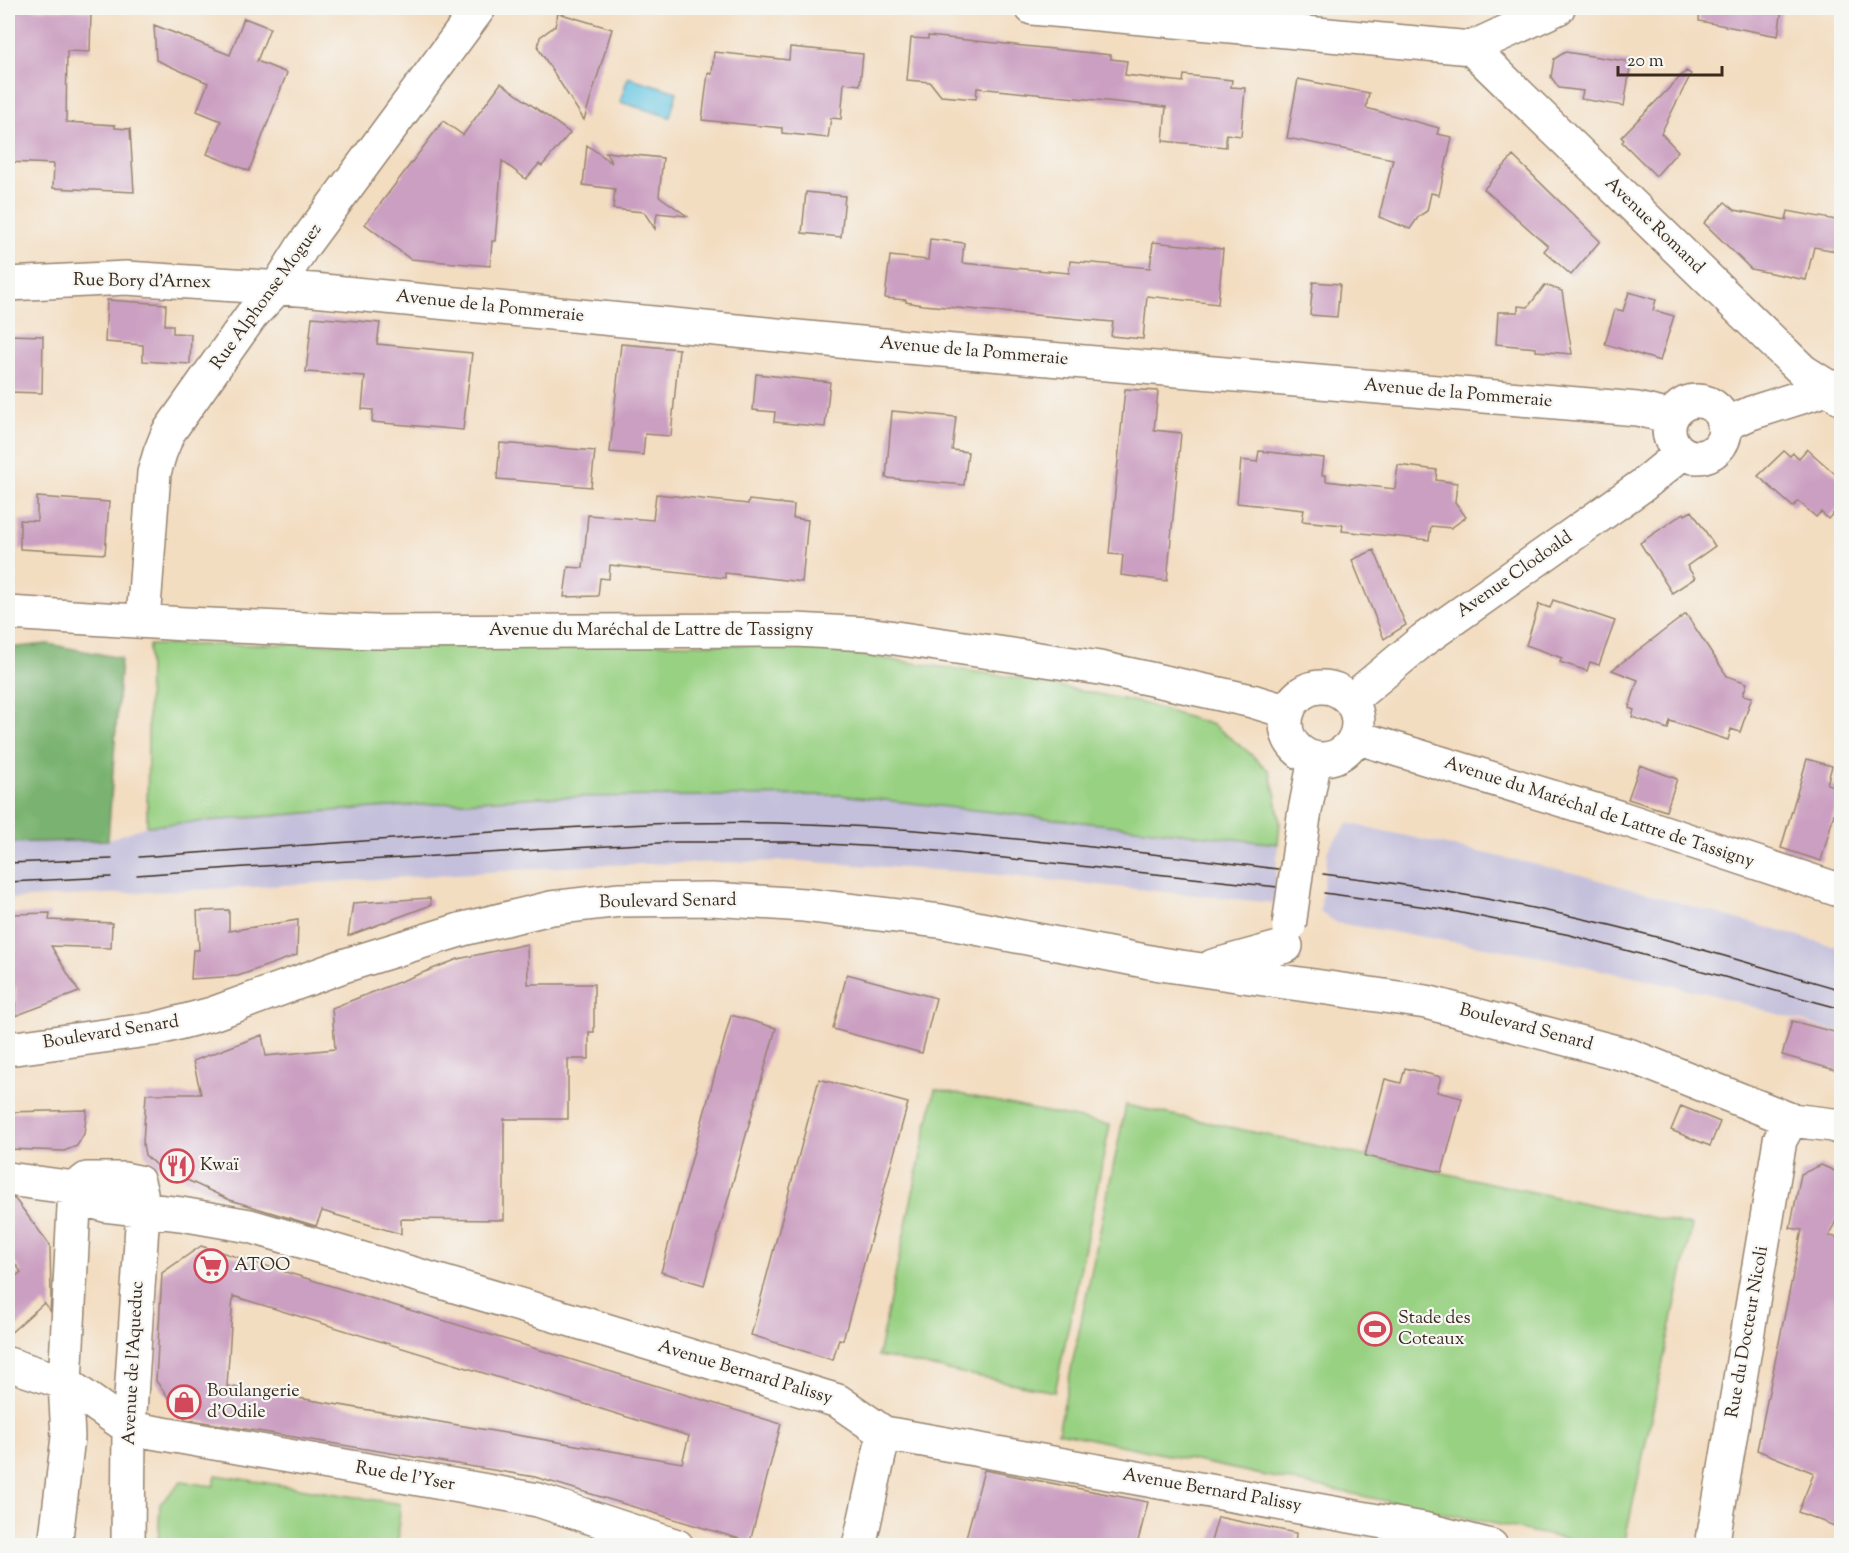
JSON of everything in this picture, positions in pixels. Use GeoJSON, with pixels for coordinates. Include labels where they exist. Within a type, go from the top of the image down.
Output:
{"type":"FeatureCollection","features":[{"type":"Feature","properties":{"kind":"street","name":"Rue Alphonse Moguez"},"geometry":{"type":"LineString","coordinates":[[143,621],[154,473],[159,453],[168,433],[251,316],[276,289],[303,246],[479,8]]}},
{"type":"Feature","properties":{"kind":"street"},"geometry":{"type":"LineString","coordinates":[[1032,8],[1144,13],[1471,48],[1558,8]]}},
{"type":"Feature","properties":{"kind":"street","name":"Avenue Romand"},"geometry":{"type":"LineString","coordinates":[[1471,48],[1803,371],[1838,391]]}},
{"type":"Feature","properties":{"kind":"street","name":"Rue Bory d'Arnex"},"geometry":{"type":"LineString","coordinates":[[8,284],[126,278],[224,283],[276,289]]}},
{"type":"Feature","properties":{"kind":"street","name":"Avenue de la Pommeraie"},"geometry":{"type":"LineString","coordinates":[[276,289],[313,290],[860,343],[1637,409],[1671,417]]}},
{"type":"Feature","properties":{"kind":"street"},"geometry":{"type":"LineString","coordinates":[[1724,425],[1751,413],[1838,391]]}},
{"type":"Feature","properties":{"kind":"street"},"geometry":{"type":"LineString","coordinates":[[1705,402],[1719,412],[1724,425],[1721,443],[1715,450],[1703,457],[1682,453],[1672,442],[1669,433],[1671,417],[1685,404],[1705,402]]}},
{"type":"Feature","properties":{"kind":"street","name":"Avenue Clodoald"},"geometry":{"type":"LineString","coordinates":[[1351,700],[1423,640],[1643,485],[1682,453]]}},
{"type":"Feature","properties":{"kind":"street","name":"Avenue du Maréchal de Lattre de Tassigny"},"geometry":{"type":"LineString","coordinates":[[8,612],[185,624],[374,632],[796,630],[868,634],[1100,669],[1252,701],[1288,712]]}},
{"type":"Feature","properties":{"kind":"street"},"geometry":{"type":"LineString","coordinates":[[1311,688],[1333,688],[1351,700],[1359,718],[1356,737],[1340,756],[1327,760],[1315,759],[1297,750],[1290,742],[1286,722],[1288,712],[1293,702],[1301,694],[1311,688]]}},
{"type":"Feature","properties":{"kind":"street","name":"Avenue du Maréchal de Lattre de Tassigny"},"geometry":{"type":"LineString","coordinates":[[1356,737],[1621,818],[1842,891]]}},
{"type":"Feature","properties":{"kind":"street"},"geometry":{"type":"LineString","coordinates":[[1280,980],[1304,816],[1315,759]]}},
{"type":"Feature","properties":{"kind":"street","name":"Boulevard Senard"},"geometry":{"type":"LineString","coordinates":[[8,1049],[154,1029],[212,1014],[343,966],[463,929],[551,908],[620,900],[712,899],[804,905],[940,921],[1200,970],[1426,1002],[1631,1056],[1791,1120],[1833,1125],[1842,1129]]}},
{"type":"Feature","properties":{"kind":"street","name":"Boulevard Senard"},"geometry":{"type":"LineString","coordinates":[[1200,970],[1287,936]]}},
{"type":"Feature","properties":{"kind":"street","name":"Rue du Docteur Nicoli"},"geometry":{"type":"LineString","coordinates":[[1712,1545],[1780,1140],[1791,1120]]}},
{"type":"Feature","properties":{"kind":"street","name":"Avenue Bernard Palissy"},"geometry":{"type":"LineString","coordinates":[[8,1179],[75,1188],[90,1201],[140,1196],[250,1226],[838,1401],[884,1433],[1423,1529],[1491,1545]]}},
{"type":"Feature","properties":{"kind":"street"},"geometry":{"type":"LineString","coordinates":[[55,1545],[68,1437],[65,1383],[75,1188]]}},
{"type":"Feature","properties":{"kind":"street","name":"Avenue de l'Aqueduc"},"geometry":{"type":"LineString","coordinates":[[128,1545],[129,1428],[140,1196]]}},
{"type":"Feature","properties":{"kind":"street"},"geometry":{"type":"LineString","coordinates":[[8,1364],[65,1383],[129,1428]]}},
{"type":"Feature","properties":{"kind":"street","name":"Rue de l'Yser"},"geometry":{"type":"LineString","coordinates":[[129,1428],[538,1500],[677,1545]]}},
{"type":"Feature","properties":{"kind":"street"},"geometry":{"type":"LineString","coordinates":[[860,1545],[884,1433]]}},
{"type":"Feature","properties":{"kind":"shaded area"},"geometry":{"type":"Polygon","coordinates":[[[840,795],[1278,844],[1274,903],[980,873],[795,861],[597,865],[253,887],[8,899],[8,843],[107,840],[147,826],[540,797],[840,795]]]}},
{"type":"Feature","properties":{"kind":"shaded area"},"geometry":{"type":"Polygon","coordinates":[[[1348,823],[1574,873],[1841,948],[1841,1033],[1710,994],[1528,954],[1337,923],[1320,912],[1328,849],[1348,823]]]}},
{"type":"Feature","properties":{"kind":"green space"},"geometry":{"type":"Polygon","coordinates":[[[586,643],[789,645],[1018,678],[1142,703],[1213,725],[1269,771],[1280,822],[1278,844],[840,795],[540,797],[147,826],[149,645],[586,643]]]}},
{"type":"Feature","properties":{"kind":"green space"},"geometry":{"type":"Polygon","coordinates":[[[48,644],[121,658],[108,840],[8,843],[8,648],[48,644]]]}},
{"type":"Feature","properties":{"kind":"green space"},"geometry":{"type":"Polygon","coordinates":[[[935,1089],[1110,1125],[1055,1392],[878,1356],[935,1089]]]}},
{"type":"Feature","properties":{"kind":"green space","name":"Stade des Coteaux"},"geometry":{"type":"Polygon","coordinates":[[[1126,1105],[1692,1226],[1624,1545],[1595,1545],[1058,1432],[1126,1105]]]}},
{"type":"Feature","properties":{"kind":"green space"},"geometry":{"type":"Polygon","coordinates":[[[216,1475],[400,1504],[398,1545],[158,1545],[160,1504],[181,1482],[214,1486],[216,1475]]]}},
{"type":"Feature","properties":{"kind":"water"},"geometry":{"type":"Polygon","coordinates":[[[628,77],[677,92],[670,117],[620,102],[628,77]]]}},
{"type":"Feature","properties":{"kind":"building"},"geometry":{"type":"Polygon","coordinates":[[[8,8],[91,11],[90,52],[67,51],[66,122],[115,125],[115,128],[130,129],[134,192],[53,188],[54,164],[8,162],[8,8]]]}},
{"type":"Feature","properties":{"kind":"building"},"geometry":{"type":"Polygon","coordinates":[[[1700,8],[1782,8],[1778,36],[1699,21],[1700,8]]]}},
{"type":"Feature","properties":{"kind":"building"},"geometry":{"type":"Polygon","coordinates":[[[558,13],[612,29],[584,120],[538,48],[540,37],[555,26],[558,13]]]}},
{"type":"Feature","properties":{"kind":"building"},"geometry":{"type":"Polygon","coordinates":[[[244,18],[270,28],[257,61],[287,73],[249,171],[207,154],[221,121],[197,111],[208,83],[156,60],[154,25],[230,55],[244,18]]]}},
{"type":"Feature","properties":{"kind":"building"},"geometry":{"type":"Polygon","coordinates":[[[928,36],[1111,55],[1111,59],[1127,61],[1125,75],[1183,82],[1184,75],[1232,80],[1231,87],[1245,88],[1241,136],[1226,134],[1226,147],[1163,141],[1166,107],[977,88],[976,99],[941,96],[930,82],[907,80],[911,38],[928,39],[928,36]]]}},
{"type":"Feature","properties":{"kind":"building"},"geometry":{"type":"Polygon","coordinates":[[[790,47],[863,54],[860,85],[844,83],[841,119],[831,118],[828,138],[782,133],[782,128],[702,120],[708,73],[712,74],[714,52],[789,60],[790,47]]]}},
{"type":"Feature","properties":{"kind":"building"},"geometry":{"type":"Polygon","coordinates":[[[1565,52],[1631,62],[1624,106],[1581,99],[1583,91],[1559,88],[1551,77],[1554,59],[1565,52]]]}},
{"type":"Feature","properties":{"kind":"building"},"geometry":{"type":"Polygon","coordinates":[[[1686,71],[1691,74],[1661,133],[1678,151],[1656,176],[1622,142],[1624,140],[1621,137],[1686,71]]]}},
{"type":"Feature","properties":{"kind":"building"},"geometry":{"type":"Polygon","coordinates":[[[1298,79],[1369,93],[1366,108],[1439,128],[1437,134],[1452,137],[1439,195],[1431,193],[1427,211],[1419,216],[1410,229],[1379,217],[1393,159],[1287,138],[1298,79]]]}},
{"type":"Feature","properties":{"kind":"building"},"geometry":{"type":"Polygon","coordinates":[[[501,83],[570,133],[542,166],[539,164],[526,179],[502,161],[495,241],[492,241],[490,266],[410,259],[365,224],[443,121],[463,135],[501,83]]]}},
{"type":"Feature","properties":{"kind":"building"},"geometry":{"type":"Polygon","coordinates":[[[587,145],[612,163],[605,152],[663,158],[659,196],[687,216],[657,213],[655,229],[644,212],[613,209],[615,189],[583,185],[587,145]]]}},
{"type":"Feature","properties":{"kind":"building"},"geometry":{"type":"Polygon","coordinates":[[[1513,156],[1600,241],[1571,275],[1544,251],[1548,246],[1484,189],[1513,156]]]}},
{"type":"Feature","properties":{"kind":"building"},"geometry":{"type":"Polygon","coordinates":[[[806,192],[845,196],[841,237],[802,233],[806,192]]]}},
{"type":"Feature","properties":{"kind":"building"},"geometry":{"type":"Polygon","coordinates":[[[1725,202],[1735,210],[1786,220],[1788,211],[1842,221],[1842,252],[1814,247],[1806,280],[1751,269],[1704,223],[1725,202]]]}},
{"type":"Feature","properties":{"kind":"building"},"geometry":{"type":"Polygon","coordinates":[[[930,239],[964,243],[962,263],[1069,273],[1070,261],[1150,268],[1153,242],[1223,249],[1218,304],[1147,296],[1143,339],[1111,336],[1113,322],[923,305],[906,302],[906,300],[885,298],[890,256],[928,260],[930,239]]]}},
{"type":"Feature","properties":{"kind":"building"},"geometry":{"type":"Polygon","coordinates":[[[1313,282],[1340,284],[1337,317],[1310,315],[1313,282]]]}},
{"type":"Feature","properties":{"kind":"building"},"geometry":{"type":"Polygon","coordinates":[[[1545,285],[1562,291],[1572,354],[1496,344],[1498,312],[1518,312],[1518,306],[1528,307],[1545,285]]]}},
{"type":"Feature","properties":{"kind":"building"},"geometry":{"type":"Polygon","coordinates":[[[1629,292],[1656,300],[1653,310],[1674,316],[1660,361],[1605,344],[1615,309],[1623,311],[1629,292]]]}},
{"type":"Feature","properties":{"kind":"building"},"geometry":{"type":"Polygon","coordinates":[[[107,300],[166,304],[165,325],[173,325],[173,333],[191,334],[190,364],[143,361],[143,345],[105,342],[107,300]]]}},
{"type":"Feature","properties":{"kind":"building"},"geometry":{"type":"Polygon","coordinates":[[[312,317],[380,323],[377,344],[472,353],[463,430],[372,422],[373,410],[362,409],[365,376],[306,372],[312,317]]]}},
{"type":"Feature","properties":{"kind":"building"},"geometry":{"type":"Polygon","coordinates":[[[8,335],[43,336],[42,393],[8,392],[8,335]]]}},
{"type":"Feature","properties":{"kind":"building"},"geometry":{"type":"Polygon","coordinates":[[[621,344],[679,349],[671,436],[645,434],[643,455],[610,452],[621,344]]]}},
{"type":"Feature","properties":{"kind":"building"},"geometry":{"type":"Polygon","coordinates":[[[756,374],[830,382],[825,427],[774,422],[775,412],[753,410],[756,374]]]}},
{"type":"Feature","properties":{"kind":"building"},"geometry":{"type":"Polygon","coordinates":[[[1125,389],[1158,391],[1154,430],[1181,433],[1167,581],[1121,575],[1123,555],[1109,554],[1125,389]]]}},
{"type":"Feature","properties":{"kind":"building"},"geometry":{"type":"Polygon","coordinates":[[[892,411],[956,417],[952,450],[968,452],[964,485],[886,478],[892,411]]]}},
{"type":"Feature","properties":{"kind":"building"},"geometry":{"type":"Polygon","coordinates":[[[500,443],[595,451],[591,487],[497,479],[500,443]]]}},
{"type":"Feature","properties":{"kind":"building"},"geometry":{"type":"Polygon","coordinates":[[[1807,449],[1842,480],[1842,504],[1828,519],[1821,512],[1816,517],[1798,501],[1793,507],[1758,476],[1784,451],[1790,456],[1793,453],[1799,458],[1807,449]]]}},
{"type":"Feature","properties":{"kind":"building"},"geometry":{"type":"Polygon","coordinates":[[[1259,451],[1324,458],[1322,475],[1326,475],[1326,481],[1395,489],[1398,465],[1437,470],[1436,480],[1457,483],[1455,502],[1466,517],[1451,528],[1431,526],[1429,540],[1342,531],[1343,525],[1302,521],[1304,510],[1237,503],[1241,460],[1257,462],[1259,451]]]}},
{"type":"Feature","properties":{"kind":"building"},"geometry":{"type":"Polygon","coordinates":[[[656,494],[748,504],[749,500],[794,505],[793,518],[808,520],[802,582],[725,573],[725,578],[610,565],[609,579],[600,578],[598,596],[564,597],[568,567],[583,568],[588,515],[653,520],[656,494]]]}},
{"type":"Feature","properties":{"kind":"building"},"geometry":{"type":"Polygon","coordinates":[[[37,497],[109,502],[105,554],[20,549],[20,520],[37,521],[37,497]]]}},
{"type":"Feature","properties":{"kind":"building"},"geometry":{"type":"Polygon","coordinates":[[[1692,511],[1715,546],[1687,566],[1695,578],[1672,593],[1640,543],[1684,513],[1685,515],[1692,511]]]}},
{"type":"Feature","properties":{"kind":"building"},"geometry":{"type":"Polygon","coordinates":[[[1374,550],[1406,625],[1384,639],[1352,560],[1374,550]]]}},
{"type":"Feature","properties":{"kind":"building"},"geometry":{"type":"Polygon","coordinates":[[[1553,600],[1615,621],[1599,665],[1590,662],[1587,671],[1560,662],[1562,658],[1526,645],[1539,604],[1550,608],[1553,600]]]}},
{"type":"Feature","properties":{"kind":"building"},"geometry":{"type":"Polygon","coordinates":[[[1686,614],[1727,676],[1747,683],[1743,695],[1752,697],[1740,732],[1731,729],[1728,740],[1670,721],[1668,729],[1632,717],[1634,710],[1629,708],[1638,680],[1612,670],[1686,614]]]}},
{"type":"Feature","properties":{"kind":"building"},"geometry":{"type":"Polygon","coordinates":[[[1807,759],[1832,766],[1827,784],[1841,788],[1821,861],[1781,848],[1807,759]]]}},
{"type":"Feature","properties":{"kind":"building"},"geometry":{"type":"Polygon","coordinates":[[[1640,765],[1677,779],[1666,811],[1628,799],[1640,765]]]}},
{"type":"Feature","properties":{"kind":"building"},"geometry":{"type":"Polygon","coordinates":[[[430,898],[431,905],[348,936],[353,903],[430,898]]]}},
{"type":"Feature","properties":{"kind":"building"},"geometry":{"type":"Polygon","coordinates":[[[229,910],[229,931],[298,920],[297,955],[238,976],[191,979],[193,950],[199,950],[197,911],[229,910]]]}},
{"type":"Feature","properties":{"kind":"building"},"geometry":{"type":"Polygon","coordinates":[[[50,913],[49,920],[112,923],[111,948],[51,946],[79,992],[15,1016],[16,987],[8,987],[8,945],[11,945],[12,914],[50,913]]]}},
{"type":"Feature","properties":{"kind":"building"},"geometry":{"type":"Polygon","coordinates":[[[527,944],[528,984],[594,984],[594,1032],[589,1032],[589,1059],[568,1059],[568,1119],[504,1119],[504,1220],[401,1219],[401,1234],[322,1211],[316,1226],[230,1200],[157,1166],[145,1155],[143,1144],[146,1094],[201,1094],[193,1061],[262,1035],[266,1056],[335,1049],[332,1008],[458,959],[527,944]]]}},
{"type":"Feature","properties":{"kind":"building"},"geometry":{"type":"Polygon","coordinates":[[[847,974],[936,998],[922,1053],[833,1029],[847,974]]]}},
{"type":"Feature","properties":{"kind":"building"},"geometry":{"type":"Polygon","coordinates":[[[731,1015],[776,1028],[704,1285],[661,1272],[731,1015]]]}},
{"type":"Feature","properties":{"kind":"building"},"geometry":{"type":"Polygon","coordinates":[[[1792,1021],[1842,1034],[1842,1072],[1782,1055],[1792,1021]]]}},
{"type":"Feature","properties":{"kind":"building"},"geometry":{"type":"Polygon","coordinates":[[[1405,1068],[1441,1077],[1437,1092],[1462,1098],[1442,1172],[1365,1156],[1385,1079],[1401,1083],[1405,1068]]]}},
{"type":"Feature","properties":{"kind":"building"},"geometry":{"type":"Polygon","coordinates":[[[819,1079],[908,1103],[843,1340],[839,1339],[833,1360],[751,1335],[819,1079]]]}},
{"type":"Feature","properties":{"kind":"building"},"geometry":{"type":"Polygon","coordinates":[[[1681,1106],[1720,1122],[1710,1146],[1671,1130],[1681,1106]]]}},
{"type":"Feature","properties":{"kind":"building"},"geometry":{"type":"Polygon","coordinates":[[[87,1110],[84,1134],[77,1146],[64,1151],[8,1149],[8,1112],[87,1110]]]}},
{"type":"Feature","properties":{"kind":"building"},"geometry":{"type":"Polygon","coordinates":[[[1821,1165],[1842,1174],[1842,1207],[1829,1236],[1842,1238],[1842,1529],[1798,1512],[1814,1473],[1757,1450],[1802,1230],[1790,1228],[1801,1174],[1821,1165]]]}},
{"type":"Feature","properties":{"kind":"building"},"geometry":{"type":"Polygon","coordinates":[[[8,1198],[15,1199],[50,1245],[51,1298],[50,1311],[44,1303],[8,1335],[8,1282],[21,1272],[8,1253],[8,1198]]]}},
{"type":"Feature","properties":{"kind":"building"},"geometry":{"type":"Polygon","coordinates":[[[201,1246],[781,1424],[750,1542],[535,1477],[185,1419],[156,1381],[162,1273],[201,1246]],[[233,1296],[227,1386],[682,1463],[689,1436],[233,1296]]]}},
{"type":"Feature","properties":{"kind":"building"},"geometry":{"type":"Polygon","coordinates":[[[984,1470],[1148,1502],[1137,1545],[964,1545],[984,1470]]]}},
{"type":"Feature","properties":{"kind":"building"},"geometry":{"type":"Polygon","coordinates":[[[1218,1517],[1296,1533],[1295,1545],[1210,1545],[1218,1517]]]}},
{"type":"Feature","properties":{"kind":"tram line"},"geometry":{"type":"LineString","coordinates":[[139,857],[551,829],[663,824],[775,823],[964,834],[1278,869]]}},
{"type":"Feature","properties":{"kind":"tram line"},"geometry":{"type":"LineString","coordinates":[[137,875],[676,842],[789,842],[918,849],[1278,887]]}},
{"type":"Feature","properties":{"kind":"tram line"},"geometry":{"type":"LineString","coordinates":[[8,863],[112,859]]}},
{"type":"Feature","properties":{"kind":"tram line"},"geometry":{"type":"LineString","coordinates":[[1323,874],[1431,889],[1575,917],[1668,940],[1842,990]]}},
{"type":"Feature","properties":{"kind":"tram line"},"geometry":{"type":"LineString","coordinates":[[8,882],[111,877]]}},
{"type":"Feature","properties":{"kind":"tram line"},"geometry":{"type":"LineString","coordinates":[[1324,893],[1442,909],[1570,935],[1842,1009]]}},
{"type":"Feature","properties":{"kind":"place","name":"Kwaï"},"geometry":{"type":"Point","coordinates":[177,1166]}},
{"type":"Feature","properties":{"kind":"place","name":"ATOO"},"geometry":{"type":"Point","coordinates":[211,1266]}},
{"type":"Feature","properties":{"kind":"place","name":"Stade des Coteaux"},"geometry":{"type":"Point","coordinates":[1375,1329]}},
{"type":"Feature","properties":{"kind":"place","name":"Boulangerie d'Odile"},"geometry":{"type":"Point","coordinates":[184,1402]}}]}
